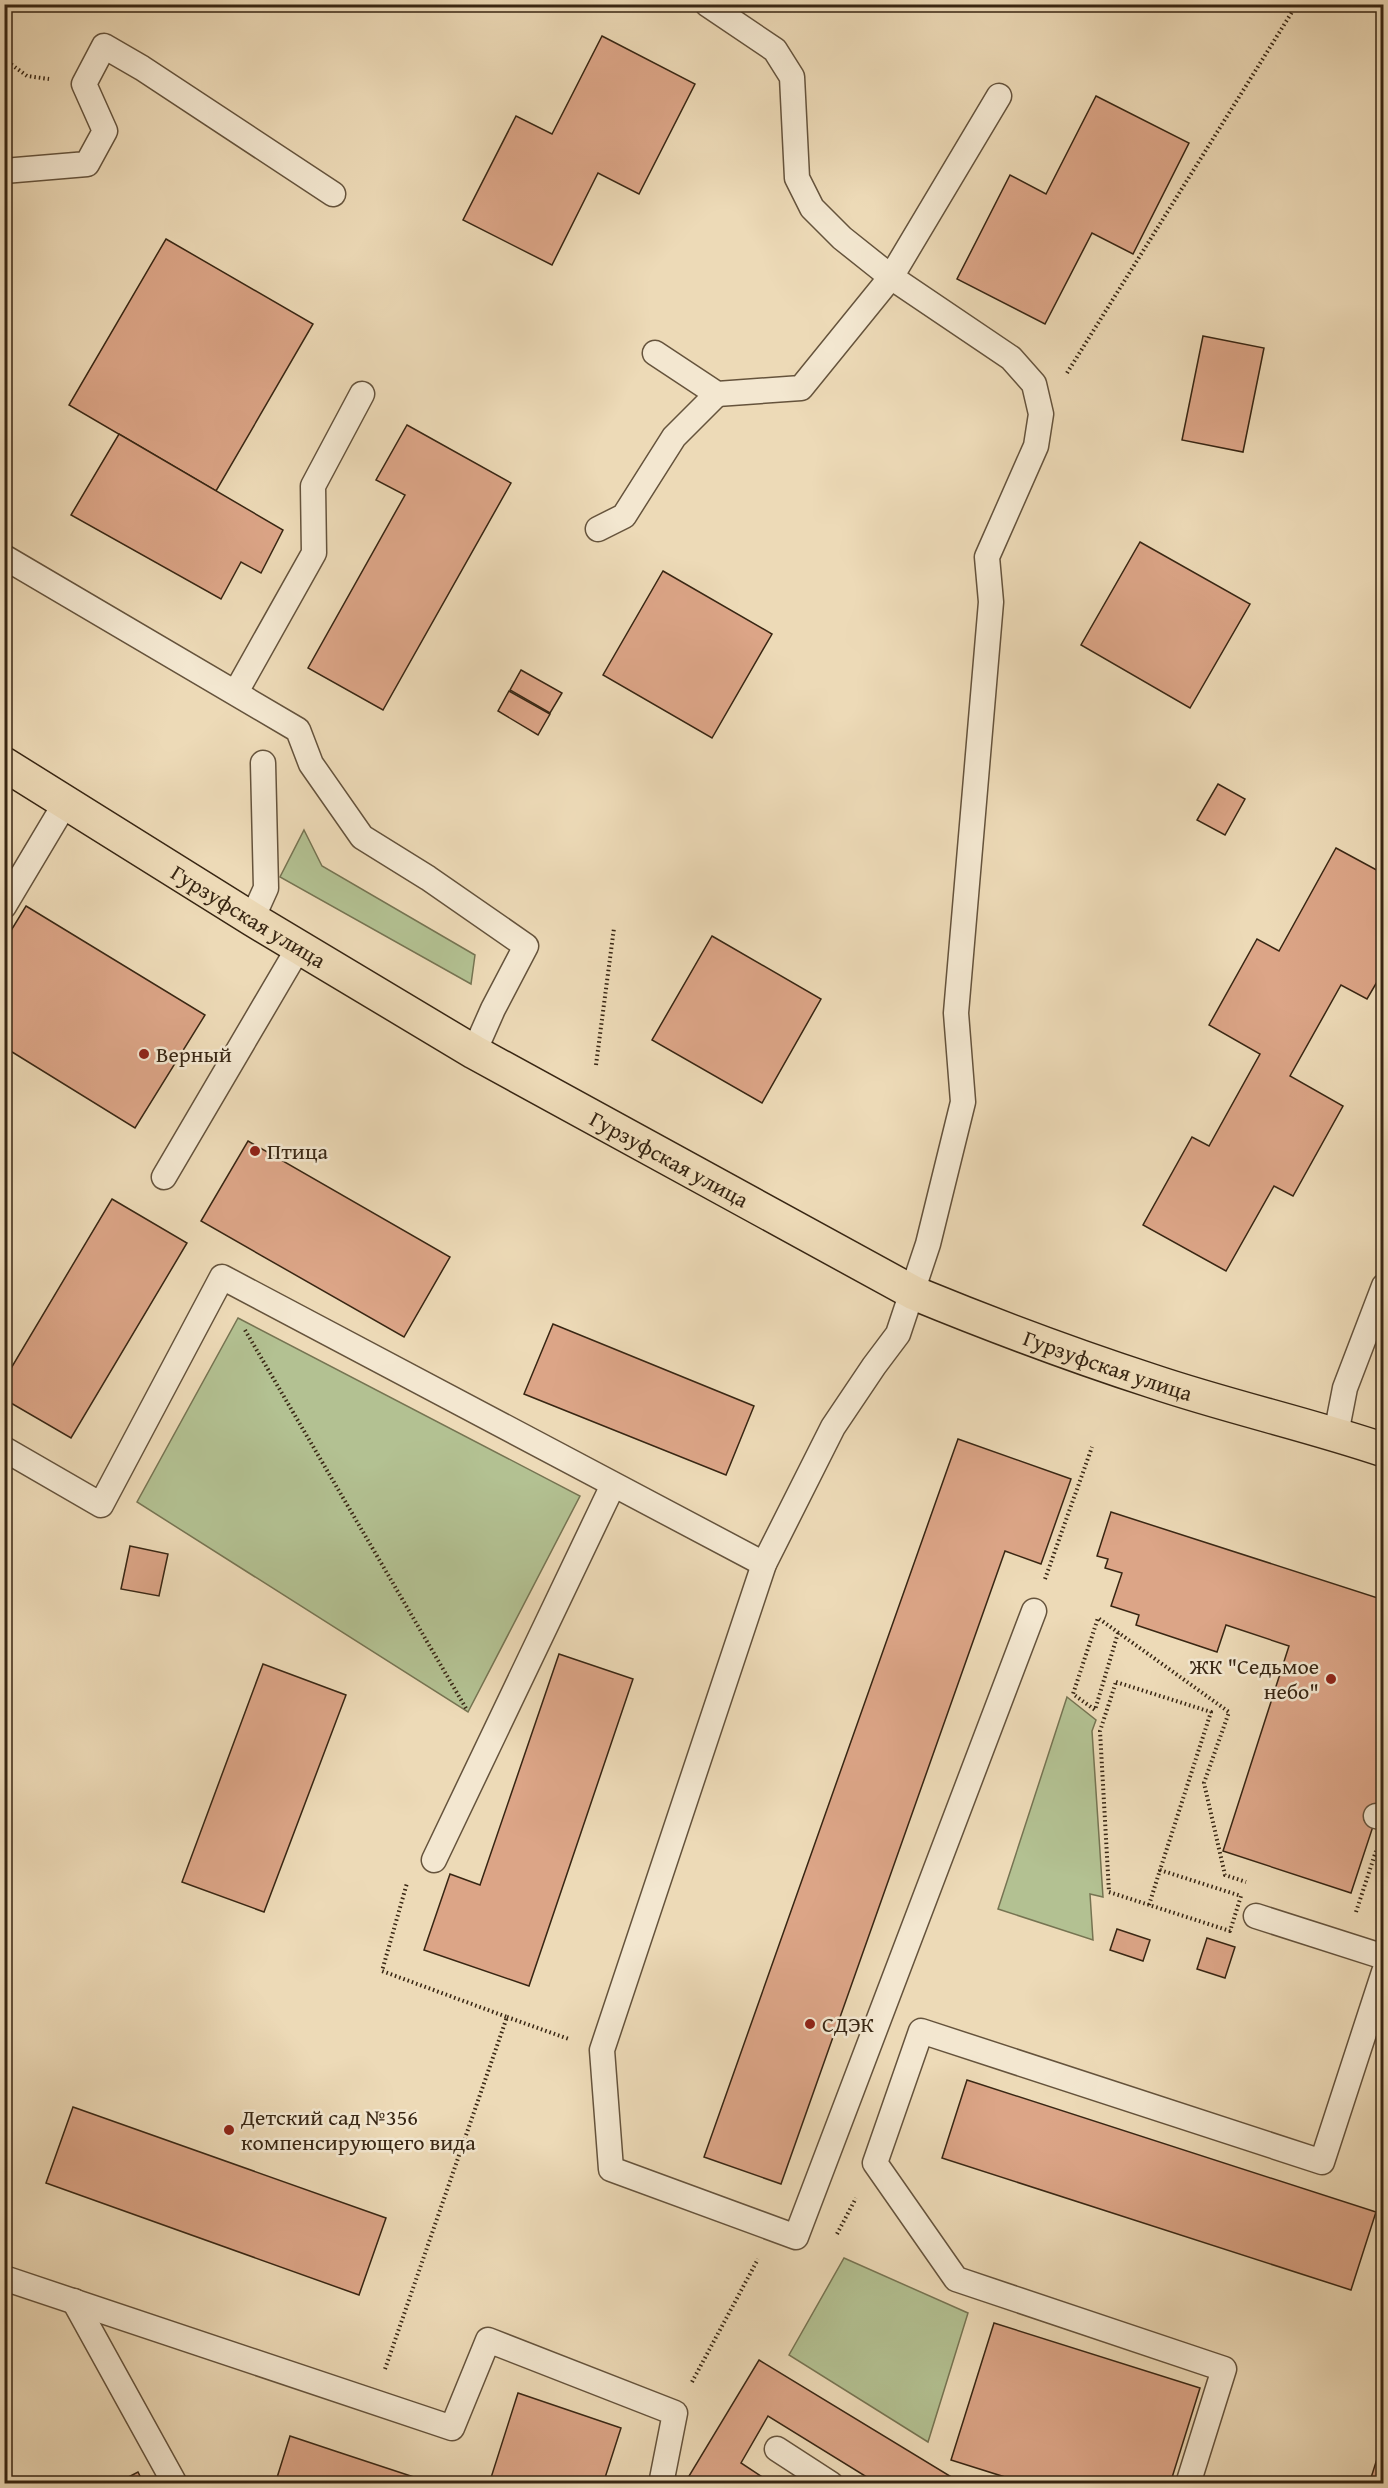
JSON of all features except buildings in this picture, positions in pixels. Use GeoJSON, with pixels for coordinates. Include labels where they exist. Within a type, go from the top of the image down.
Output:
{"type":"FeatureCollection","features":[{"type":"Feature","properties":{"kind":"main road","name":"Гурзуфская улица"},"geometry":{"type":"LineString","coordinates":[[4,764],[252,919],[474,1052],[914,1293],[985,1322],[1154,1382],[1383,1449]]}},
{"type":"Feature","properties":{"kind":"lane"},"geometry":{"type":"LineString","coordinates":[[707,4],[775,50],[792,77],[798,178],[812,208],[842,238],[891,277],[1011,357],[1034,384],[1041,414],[1036,446],[987,557],[991,602],[956,1013],[963,1102],[914,1293],[898,1334],[833,1427],[764,1564],[602,2050],[611,2169],[796,2237],[1034,1611]]}},
{"type":"Feature","properties":{"kind":"lane"},"geometry":{"type":"LineString","coordinates":[[4,171],[87,164],[105,131],[84,84],[104,46],[142,68],[333,194]]}},
{"type":"Feature","properties":{"kind":"lane"},"geometry":{"type":"LineString","coordinates":[[655,353],[717,394],[801,388],[891,277],[999,96]]}},
{"type":"Feature","properties":{"kind":"lane"},"geometry":{"type":"LineString","coordinates":[[236,692],[314,553],[312,486],[362,394]]}},
{"type":"Feature","properties":{"kind":"lane"},"geometry":{"type":"LineString","coordinates":[[598,529],[624,516],[674,437],[717,394]]}},
{"type":"Feature","properties":{"kind":"lane"},"geometry":{"type":"LineString","coordinates":[[4,557],[298,729],[311,764],[362,837],[428,878],[526,946],[493,1009],[474,1052]]}},
{"type":"Feature","properties":{"kind":"lane"},"geometry":{"type":"LineString","coordinates":[[252,919],[266,888],[263,763]]}},
{"type":"Feature","properties":{"kind":"lane"},"geometry":{"type":"LineString","coordinates":[[4,906],[66,802]]}},
{"type":"Feature","properties":{"kind":"lane"},"geometry":{"type":"LineString","coordinates":[[164,1177],[299,947]]}},
{"type":"Feature","properties":{"kind":"lane"},"geometry":{"type":"LineString","coordinates":[[4,1449],[100,1505],[222,1277],[764,1564]]}},
{"type":"Feature","properties":{"kind":"lane"},"geometry":{"type":"LineString","coordinates":[[1336,1434],[1345,1388],[1383,1286]]}},
{"type":"Feature","properties":{"kind":"lane"},"geometry":{"type":"LineString","coordinates":[[434,1860],[613,1485]]}},
{"type":"Feature","properties":{"kind":"lane"},"geometry":{"type":"LineString","coordinates":[[1256,1916],[1383,1957]]}},
{"type":"Feature","properties":{"kind":"lane"},"geometry":{"type":"LineString","coordinates":[[1188,2484],[1224,2369],[956,2280],[875,2163],[921,2031],[1322,2162],[1381,1986]]}},
{"type":"Feature","properties":{"kind":"lane"},"geometry":{"type":"LineString","coordinates":[[4,2278],[452,2428],[488,2340],[675,2413],[661,2484]]}},
{"type":"Feature","properties":{"kind":"lane"},"geometry":{"type":"LineString","coordinates":[[74,2301],[175,2484]]}},
{"type":"Feature","properties":{"kind":"lane"},"geometry":{"type":"LineString","coordinates":[[777,2449],[831,2484]]}},
{"type":"Feature","properties":{"kind":"path"},"geometry":{"type":"LineString","coordinates":[[1041,414],[1297,4]]}},
{"type":"Feature","properties":{"kind":"path"},"geometry":{"type":"LineString","coordinates":[[4,59],[27,76],[84,84]]}},
{"type":"Feature","properties":{"kind":"path"},"geometry":{"type":"LineString","coordinates":[[596,1065],[614,928]]}},
{"type":"Feature","properties":{"kind":"path"},"geometry":{"type":"LineString","coordinates":[[222,1277],[238,1318],[488,1747]]}},
{"type":"Feature","properties":{"kind":"path"},"geometry":{"type":"LineString","coordinates":[[1034,1611],[1092,1447]]}},
{"type":"Feature","properties":{"kind":"path"},"geometry":{"type":"LineString","coordinates":[[1118,1633],[1095,1710],[1074,1694],[1098,1618],[1228,1712],[1204,1783],[1225,1875]]}},
{"type":"Feature","properties":{"kind":"path"},"geometry":{"type":"LineString","coordinates":[[1149,1905],[1160,1870],[1211,1712],[1116,1682],[1100,1731],[1108,1892],[1230,1931],[1241,1896],[1160,1870]]}},
{"type":"Feature","properties":{"kind":"path"},"geometry":{"type":"LineString","coordinates":[[1354,1917],[1376,1850]]}},
{"type":"Feature","properties":{"kind":"path"},"geometry":{"type":"LineString","coordinates":[[434,1860],[415,1853],[382,1971],[602,2050]]}},
{"type":"Feature","properties":{"kind":"path"},"geometry":{"type":"LineString","coordinates":[[374,2401],[507,2017]]}},
{"type":"Feature","properties":{"kind":"path"},"geometry":{"type":"LineString","coordinates":[[832,2243],[875,2163]]}},
{"type":"Feature","properties":{"kind":"path"},"geometry":{"type":"LineString","coordinates":[[675,2413],[774,2230]]}},
{"type":"Feature","properties":{"kind":"green space"},"geometry":{"type":"Polygon","coordinates":[[[304,830],[322,866],[475,955],[471,984],[280,877],[304,830]]]}},
{"type":"Feature","properties":{"kind":"green space"},"geometry":{"type":"Polygon","coordinates":[[[238,1318],[580,1496],[468,1712],[137,1502],[238,1318]]]}},
{"type":"Feature","properties":{"kind":"green space"},"geometry":{"type":"Polygon","coordinates":[[[1067,1697],[1096,1720],[1092,1731],[1103,1897],[1090,1894],[1093,1940],[998,1909],[1067,1697]]]}},
{"type":"Feature","properties":{"kind":"green space"},"geometry":{"type":"Polygon","coordinates":[[[844,2258],[968,2313],[928,2442],[789,2355],[844,2258]]]}},
{"type":"Feature","properties":{"kind":"place","name":"Верный"},"geometry":{"type":"Point","coordinates":[144,1054]}},
{"type":"Feature","properties":{"kind":"place","name":"Птица"},"geometry":{"type":"Point","coordinates":[255,1151]}},
{"type":"Feature","properties":{"kind":"place","name":"ЖК \"Седьмое небо\""},"geometry":{"type":"Point","coordinates":[1331,1679]}},
{"type":"Feature","properties":{"kind":"place","name":"СДЭК"},"geometry":{"type":"Point","coordinates":[810,2024]}},
{"type":"Feature","properties":{"kind":"place","name":"Детский сад №356 компенсирующего вида"},"geometry":{"type":"Point","coordinates":[229,2130]}}]}
